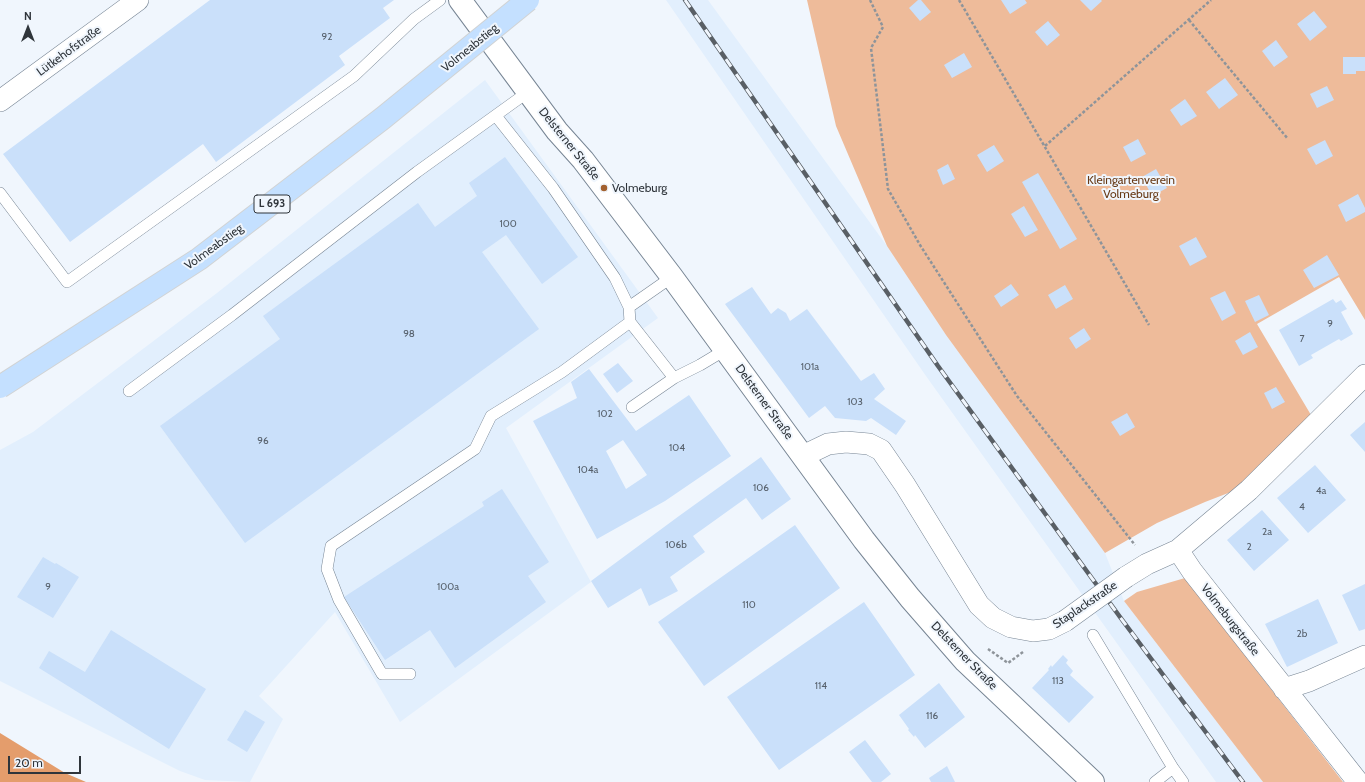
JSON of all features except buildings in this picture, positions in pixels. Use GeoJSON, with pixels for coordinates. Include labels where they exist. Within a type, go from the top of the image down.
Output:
{"type":"FeatureCollection","features":[{"type":"Feature","properties":{"kind":"main road","name":"Volmeabstieg"},"geometry":{"type":"LineString","coordinates":[[0,387],[199,259],[383,118],[528,0]]}},
{"type":"Feature","properties":{"kind":"street","name":"Lütkehofstraße"},"geometry":{"type":"LineString","coordinates":[[0,101],[138,0]]}},
{"type":"Feature","properties":{"kind":"street","name":"Delsterner Straße"},"geometry":{"type":"LineString","coordinates":[[460,0],[557,131],[583,160],[672,277],[868,546],[910,598],[965,661],[1093,782]]}},
{"type":"Feature","properties":{"kind":"street","name":"Staplackstraße"},"geometry":{"type":"LineString","coordinates":[[803,456],[828,444],[846,442],[869,444],[881,450],[905,485],[979,605],[993,618],[1011,627],[1033,631],[1049,629],[1064,621],[1147,564],[1178,550],[1249,490],[1365,375]]}},
{"type":"Feature","properties":{"kind":"street","name":"Volmeburgstraße"},"geometry":{"type":"LineString","coordinates":[[1178,550],[1192,571],[1284,690],[1358,782]]}},
{"type":"Feature","properties":{"kind":"street"},"geometry":{"type":"LineString","coordinates":[[1284,690],[1309,681],[1365,656]]}},
{"type":"Feature","properties":{"kind":"lane"},"geometry":{"type":"LineString","coordinates":[[0,193],[67,282],[354,76],[414,19],[440,0]]}},
{"type":"Feature","properties":{"kind":"lane"},"geometry":{"type":"LineString","coordinates":[[129,391],[232,315],[417,172],[528,92]]}},
{"type":"Feature","properties":{"kind":"lane"},"geometry":{"type":"LineString","coordinates":[[496,116],[553,188],[616,278],[629,307],[630,322],[674,378]]}},
{"type":"Feature","properties":{"kind":"lane"},"geometry":{"type":"LineString","coordinates":[[629,307],[672,277]]}},
{"type":"Feature","properties":{"kind":"lane"},"geometry":{"type":"LineString","coordinates":[[410,674],[382,674],[338,600],[327,569],[331,546],[475,449],[491,416],[562,372],[630,322]]}},
{"type":"Feature","properties":{"kind":"lane"},"geometry":{"type":"LineString","coordinates":[[632,407],[674,378],[725,350]]}},
{"type":"Feature","properties":{"kind":"lane"},"geometry":{"type":"LineString","coordinates":[[1093,635],[1173,768],[1183,782]]}},
{"type":"Feature","properties":{"kind":"lane"},"geometry":{"type":"LineString","coordinates":[[1155,782],[1173,768]]}},
{"type":"Feature","properties":{"kind":"path"},"geometry":{"type":"LineString","coordinates":[[870,0],[883,27],[871,48],[888,189],[920,245],[1017,396],[1129,537],[1147,564]]}},
{"type":"Feature","properties":{"kind":"path"},"geometry":{"type":"LineString","coordinates":[[959,0],[1149,326]]}},
{"type":"Feature","properties":{"kind":"path"},"geometry":{"type":"LineString","coordinates":[[1045,146],[1211,0]]}},
{"type":"Feature","properties":{"kind":"path"},"geometry":{"type":"LineString","coordinates":[[1190,20],[1288,139]]}},
{"type":"Feature","properties":{"kind":"path"},"geometry":{"type":"LineString","coordinates":[[990,649],[1004,661]]}},
{"type":"Feature","properties":{"kind":"shaded area"},"geometry":{"type":"Polygon","coordinates":[[[666,0],[708,0],[887,246],[946,335],[1105,553],[1124,601],[1263,782],[1216,782],[926,376],[666,0]]]}},
{"type":"Feature","properties":{"kind":"shaded area"},"geometry":{"type":"Polygon","coordinates":[[[485,80],[658,318],[506,428],[591,582],[400,722],[335,612],[259,696],[283,719],[250,782],[205,780],[180,771],[0,681],[0,450],[33,432],[217,293],[485,80]]]}},
{"type":"Feature","properties":{"kind":"shaded area"},"geometry":{"type":"Polygon","coordinates":[[[0,733],[65,773],[86,782],[0,782],[0,733]]]}},
{"type":"Feature","properties":{"kind":"green space","name":"Kleingartenverein Volmeburg"},"geometry":{"type":"Polygon","coordinates":[[[807,0],[1365,0],[1365,320],[1339,277],[1257,324],[1311,415],[1236,490],[1157,523],[1105,553],[946,335],[887,246],[836,126],[807,0]]]}},
{"type":"Feature","properties":{"kind":"green space"},"geometry":{"type":"Polygon","coordinates":[[[1185,578],[1343,782],[1263,782],[1124,601],[1137,592],[1185,578]]]}},
{"type":"Feature","properties":{"kind":"railway"},"geometry":{"type":"LineString","coordinates":[[685,0],[938,366],[1120,617],[1243,782]]}},
{"type":"Feature","properties":{"kind":"place","name":"Volmeburg"},"geometry":{"type":"Point","coordinates":[604,188]}}]}
